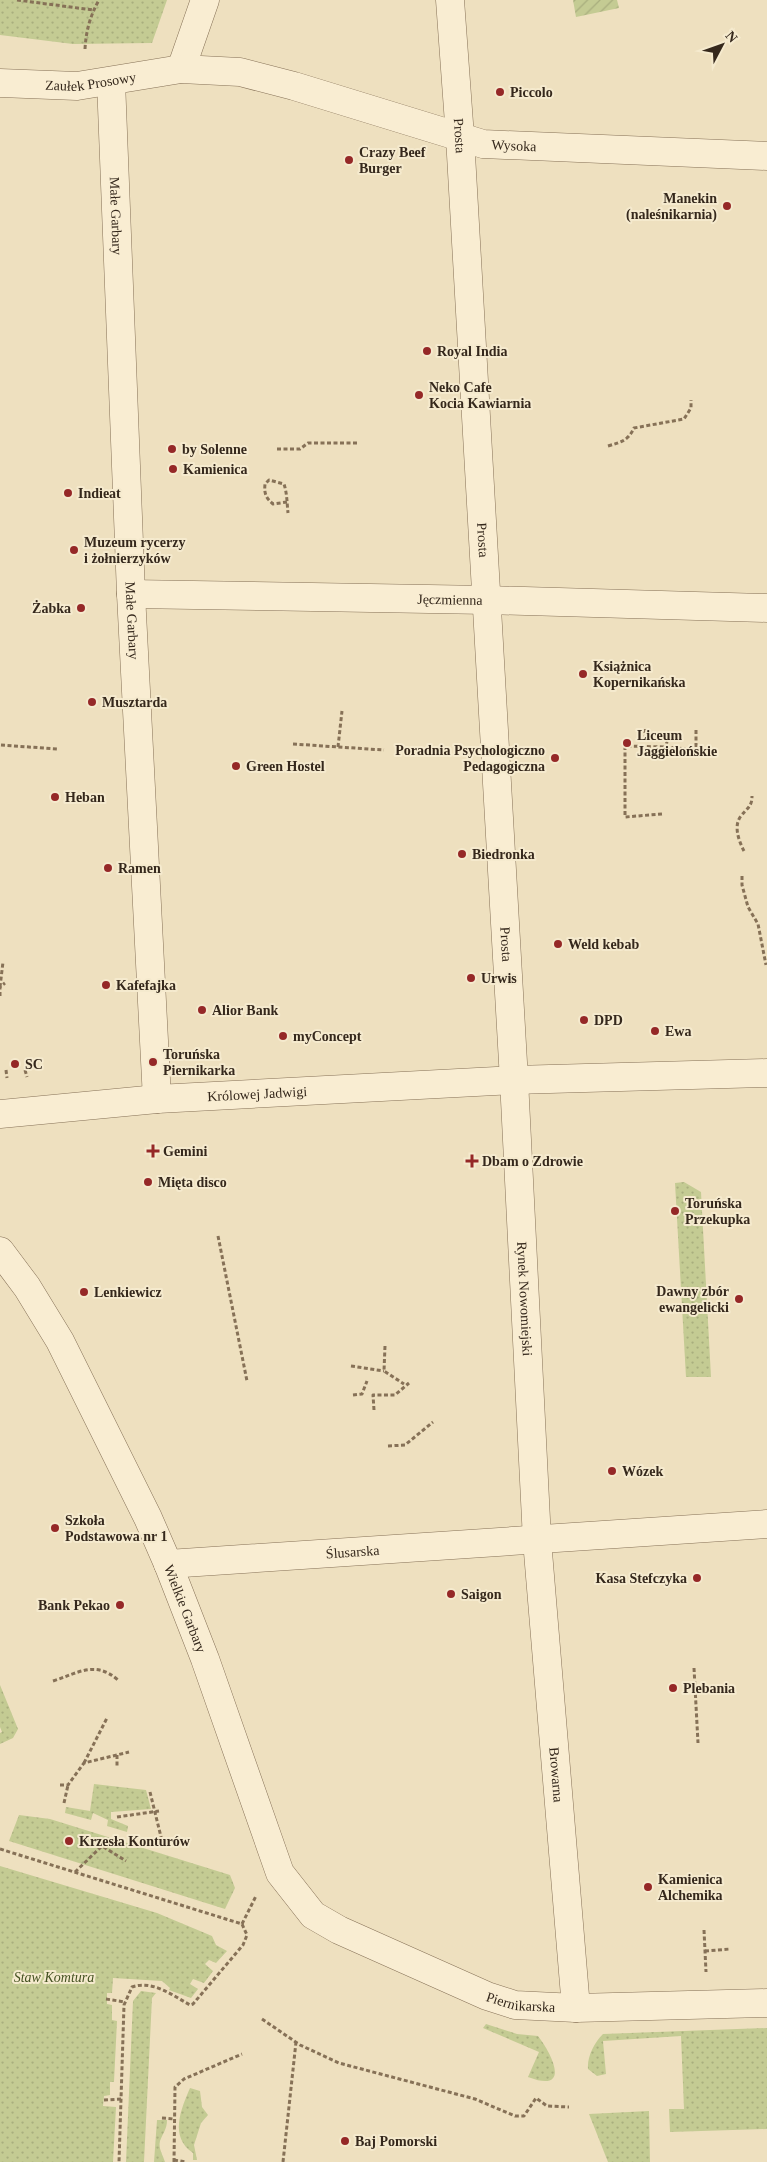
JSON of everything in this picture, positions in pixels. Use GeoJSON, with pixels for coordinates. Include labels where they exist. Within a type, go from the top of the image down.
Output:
{"type":"FeatureCollection","features":[{"type":"Feature","properties":{"kind":"street"},"geometry":{"type":"LineString","coordinates":[[181,69],[205,0]]}},
{"type":"Feature","properties":{"kind":"street","name":"Prosta"},"geometry":{"type":"LineString","coordinates":[[450,0],[460,137],[514,1080]]}},
{"type":"Feature","properties":{"kind":"street","name":"Zaułek Prosowy"},"geometry":{"type":"LineString","coordinates":[[0,83],[76,86],[181,69]]}},
{"type":"Feature","properties":{"kind":"street","name":"Wysoka"},"geometry":{"type":"LineString","coordinates":[[181,69],[249,75],[294,86],[483,144],[767,156]]}},
{"type":"Feature","properties":{"kind":"street","name":"Małe Garbary"},"geometry":{"type":"LineString","coordinates":[[111,81],[131,594],[157,1099]]}},
{"type":"Feature","properties":{"kind":"street","name":"Jęczmienna"},"geometry":{"type":"LineString","coordinates":[[131,594],[487,600],[767,608]]}},
{"type":"Feature","properties":{"kind":"street"},"geometry":{"type":"LineString","coordinates":[[514,1080],[767,1073]]}},
{"type":"Feature","properties":{"kind":"street","name":"Królowej Jadwigi"},"geometry":{"type":"LineString","coordinates":[[0,1114],[157,1099],[514,1080]]}},
{"type":"Feature","properties":{"kind":"street","name":"Rynek Nowomiejski"},"geometry":{"type":"LineString","coordinates":[[514,1080],[537,1540]]}},
{"type":"Feature","properties":{"kind":"street","name":"Wielkie Garbary"},"geometry":{"type":"LineString","coordinates":[[0,1251],[26,1287],[60,1342],[148,1518],[205,1659],[280,1873],[307,1908]]}},
{"type":"Feature","properties":{"kind":"street"},"geometry":{"type":"LineString","coordinates":[[537,1540],[767,1524]]}},
{"type":"Feature","properties":{"kind":"street","name":"Ślusarska"},"geometry":{"type":"LineString","coordinates":[[168,1564],[537,1540]]}},
{"type":"Feature","properties":{"kind":"street","name":"Browarna"},"geometry":{"type":"LineString","coordinates":[[537,1540],[576,2008]]}},
{"type":"Feature","properties":{"kind":"street","name":"Piernikarska"},"geometry":{"type":"LineString","coordinates":[[307,1908],[339,1930],[487,1996],[515,2005],[576,2008],[767,2003]]}},
{"type":"Feature","properties":{"kind":"path"},"geometry":{"type":"LineString","coordinates":[[17,0],[93,10]]}},
{"type":"Feature","properties":{"kind":"path"},"geometry":{"type":"LineString","coordinates":[[85,49],[86,32],[93,10],[99,0]]}},
{"type":"Feature","properties":{"kind":"path"},"geometry":{"type":"LineString","coordinates":[[608,446],[624,442],[634,428],[684,419],[689,413],[691,400]]}},
{"type":"Feature","properties":{"kind":"path"},"geometry":{"type":"LineString","coordinates":[[276,449],[300,449],[308,443],[359,443]]}},
{"type":"Feature","properties":{"kind":"path"},"geometry":{"type":"LineString","coordinates":[[287,502],[273,504],[267,499],[264,492],[265,484],[269,480],[284,484],[287,502],[288,513]]}},
{"type":"Feature","properties":{"kind":"path"},"geometry":{"type":"LineString","coordinates":[[338,747],[342,711]]}},
{"type":"Feature","properties":{"kind":"path"},"geometry":{"type":"LineString","coordinates":[[696,730],[696,750]]}},
{"type":"Feature","properties":{"kind":"path"},"geometry":{"type":"LineString","coordinates":[[660,734],[645,731],[645,740],[662,738],[667,741],[666,747]]}},
{"type":"Feature","properties":{"kind":"path"},"geometry":{"type":"LineString","coordinates":[[294,744],[384,750]]}},
{"type":"Feature","properties":{"kind":"path"},"geometry":{"type":"LineString","coordinates":[[2,745],[57,749]]}},
{"type":"Feature","properties":{"kind":"path"},"geometry":{"type":"LineString","coordinates":[[662,814],[625,817],[625,746],[713,750]]}},
{"type":"Feature","properties":{"kind":"path"},"geometry":{"type":"LineString","coordinates":[[744,851],[738,838],[737,826],[740,817],[750,807],[752,796]]}},
{"type":"Feature","properties":{"kind":"path"},"geometry":{"type":"LineString","coordinates":[[742,876],[742,885],[748,908],[758,924],[766,965]]}},
{"type":"Feature","properties":{"kind":"path"},"geometry":{"type":"LineString","coordinates":[[0,996],[3,962]]}},
{"type":"Feature","properties":{"kind":"path"},"geometry":{"type":"LineString","coordinates":[[0,987],[5,983]]}},
{"type":"Feature","properties":{"kind":"path"},"geometry":{"type":"LineString","coordinates":[[6,1070],[7,1078]]}},
{"type":"Feature","properties":{"kind":"path"},"geometry":{"type":"LineString","coordinates":[[25,1070],[27,1077]]}},
{"type":"Feature","properties":{"kind":"path"},"geometry":{"type":"LineString","coordinates":[[218,1236],[246,1381]]}},
{"type":"Feature","properties":{"kind":"path"},"geometry":{"type":"LineString","coordinates":[[384,1371],[385,1346]]}},
{"type":"Feature","properties":{"kind":"path"},"geometry":{"type":"LineString","coordinates":[[351,1366],[384,1371],[404,1384]]}},
{"type":"Feature","properties":{"kind":"path"},"geometry":{"type":"LineString","coordinates":[[352,1395],[362,1394],[367,1381]]}},
{"type":"Feature","properties":{"kind":"path"},"geometry":{"type":"LineString","coordinates":[[374,1410],[373,1395],[395,1395],[409,1383]]}},
{"type":"Feature","properties":{"kind":"path"},"geometry":{"type":"LineString","coordinates":[[388,1446],[405,1445],[433,1422]]}},
{"type":"Feature","properties":{"kind":"path"},"geometry":{"type":"LineString","coordinates":[[694,1668],[698,1743]]}},
{"type":"Feature","properties":{"kind":"path"},"geometry":{"type":"LineString","coordinates":[[52,1681],[89,1669],[101,1669],[118,1680]]}},
{"type":"Feature","properties":{"kind":"path"},"geometry":{"type":"LineString","coordinates":[[64,1803],[68,1785],[84,1763],[107,1718]]}},
{"type":"Feature","properties":{"kind":"path"},"geometry":{"type":"LineString","coordinates":[[84,1763],[129,1752]]}},
{"type":"Feature","properties":{"kind":"path"},"geometry":{"type":"LineString","coordinates":[[117,1755],[118,1766]]}},
{"type":"Feature","properties":{"kind":"path"},"geometry":{"type":"LineString","coordinates":[[60,1785],[68,1785]]}},
{"type":"Feature","properties":{"kind":"path"},"geometry":{"type":"LineString","coordinates":[[150,1792],[157,1812],[162,1841]]}},
{"type":"Feature","properties":{"kind":"path"},"geometry":{"type":"LineString","coordinates":[[117,1817],[157,1812]]}},
{"type":"Feature","properties":{"kind":"path"},"geometry":{"type":"LineString","coordinates":[[75,1872],[102,1846],[126,1861]]}},
{"type":"Feature","properties":{"kind":"path"},"geometry":{"type":"LineString","coordinates":[[0,1849],[242,1924],[247,1935],[243,1945],[193,2004],[190,2005],[157,1988],[144,1984],[132,1987],[125,2002],[119,2162]]}},
{"type":"Feature","properties":{"kind":"path"},"geometry":{"type":"LineString","coordinates":[[704,1930],[706,1972]]}},
{"type":"Feature","properties":{"kind":"path"},"geometry":{"type":"LineString","coordinates":[[705,1951],[730,1949]]}},
{"type":"Feature","properties":{"kind":"path"},"geometry":{"type":"LineString","coordinates":[[106,1999],[125,2002]]}},
{"type":"Feature","properties":{"kind":"path"},"geometry":{"type":"LineString","coordinates":[[262,2019],[296,2042],[340,2063],[475,2100],[515,2116],[524,2116],[536,2098],[547,2106],[569,2108]]}},
{"type":"Feature","properties":{"kind":"path"},"geometry":{"type":"LineString","coordinates":[[283,2162],[296,2042]]}},
{"type":"Feature","properties":{"kind":"path"},"geometry":{"type":"LineString","coordinates":[[186,2162],[174,2161],[175,2087],[177,2083],[242,2054]]}},
{"type":"Feature","properties":{"kind":"path"},"geometry":{"type":"LineString","coordinates":[[104,2100],[122,2099]]}},
{"type":"Feature","properties":{"kind":"path"},"geometry":{"type":"LineString","coordinates":[[162,2118],[174,2119]]}},
{"type":"Feature","properties":{"kind":"green space"},"geometry":{"type":"Polygon","coordinates":[[[0,0],[167,0],[152,43],[73,44],[0,35],[0,0]]]}},
{"type":"Feature","properties":{"kind":"green space"},"geometry":{"type":"Polygon","coordinates":[[[573,0],[617,0],[619,8],[576,17],[573,0]]]}},
{"type":"Feature","properties":{"kind":"green space"},"geometry":{"type":"Polygon","coordinates":[[[684,1182],[701,1192],[711,1377],[686,1377],[675,1183],[684,1182]]]}},
{"type":"Feature","properties":{"kind":"green space"},"geometry":{"type":"Polygon","coordinates":[[[0,1685],[18,1729],[13,1738],[0,1744],[0,1733],[2,1732],[0,1727],[0,1685]]]}},
{"type":"Feature","properties":{"kind":"green space"},"geometry":{"type":"Polygon","coordinates":[[[94,1784],[146,1790],[151,1809],[111,1812],[111,1819],[128,1826],[127,1832],[107,1826],[108,1820],[93,1813],[91,1820],[65,1813],[66,1807],[90,1811],[94,1784]]]}},
{"type":"Feature","properties":{"kind":"green space"},"geometry":{"type":"Polygon","coordinates":[[[19,1815],[50,1819],[230,1875],[235,1888],[225,1909],[9,1841],[19,1815]]]}},
{"type":"Feature","properties":{"kind":"green space","name":"Staw Komtura"},"geometry":{"type":"Polygon","coordinates":[[[0,1866],[157,1913],[212,1936],[216,1945],[227,1951],[216,1963],[209,1960],[205,1964],[213,1971],[204,1983],[193,1979],[190,1984],[198,1989],[191,1998],[169,1990],[170,1988],[162,1981],[113,1978],[112,1993],[107,1993],[107,2004],[112,2005],[112,2020],[117,2021],[114,2082],[110,2082],[110,2095],[104,2096],[103,2106],[116,2107],[113,2162],[0,2162],[0,1866]]]}},
{"type":"Feature","properties":{"kind":"green space"},"geometry":{"type":"Polygon","coordinates":[[[141,1991],[156,1993],[152,1998],[144,2162],[126,2162],[133,2001],[141,1991]]]}},
{"type":"Feature","properties":{"kind":"green space"},"geometry":{"type":"Polygon","coordinates":[[[486,2024],[517,2034],[538,2036],[553,2061],[554,2076],[550,2080],[542,2081],[528,2077],[539,2052],[483,2028],[486,2024]]]}},
{"type":"Feature","properties":{"kind":"green space"},"geometry":{"type":"Polygon","coordinates":[[[767,2028],[767,2129],[670,2132],[669,2109],[684,2109],[681,2036],[603,2041],[606,2074],[597,2076],[588,2069],[592,2050],[603,2034],[767,2028]]]}},
{"type":"Feature","properties":{"kind":"green space"},"geometry":{"type":"Polygon","coordinates":[[[190,2088],[200,2091],[202,2107],[208,2115],[201,2123],[194,2145],[197,2160],[193,2160],[193,2153],[181,2139],[179,2131],[183,2105],[190,2088]]]}},
{"type":"Feature","properties":{"kind":"green space"},"geometry":{"type":"Polygon","coordinates":[[[649,2111],[650,2162],[608,2162],[589,2114],[649,2111]]]}},
{"type":"Feature","properties":{"kind":"green space"},"geometry":{"type":"Polygon","coordinates":[[[157,2120],[167,2120],[166,2128],[160,2141],[160,2149],[165,2162],[154,2162],[157,2120]]]}},
{"type":"Feature","properties":{"kind":"place","name":"Piccolo"},"geometry":{"type":"Point","coordinates":[500,92]}},
{"type":"Feature","properties":{"kind":"place","name":"Crazy Beef Burger"},"geometry":{"type":"Point","coordinates":[349,160]}},
{"type":"Feature","properties":{"kind":"place","name":"Manekin (naleśnikarnia)"},"geometry":{"type":"Point","coordinates":[727,206]}},
{"type":"Feature","properties":{"kind":"place","name":"Royal India"},"geometry":{"type":"Point","coordinates":[427,351]}},
{"type":"Feature","properties":{"kind":"place","name":"Neko Cafe Kocia Kawiarnia"},"geometry":{"type":"Point","coordinates":[419,395]}},
{"type":"Feature","properties":{"kind":"place","name":"by Solenne"},"geometry":{"type":"Point","coordinates":[172,449]}},
{"type":"Feature","properties":{"kind":"place","name":"Kamienica"},"geometry":{"type":"Point","coordinates":[173,469]}},
{"type":"Feature","properties":{"kind":"place","name":"Indieat"},"geometry":{"type":"Point","coordinates":[68,493]}},
{"type":"Feature","properties":{"kind":"place","name":"Muzeum rycerzy i żołnierzyków"},"geometry":{"type":"Point","coordinates":[74,550]}},
{"type":"Feature","properties":{"kind":"place","name":"Żabka"},"geometry":{"type":"Point","coordinates":[81,608]}},
{"type":"Feature","properties":{"kind":"place","name":"Książnica Kopernikańska"},"geometry":{"type":"Point","coordinates":[583,674]}},
{"type":"Feature","properties":{"kind":"place","name":"Musztarda"},"geometry":{"type":"Point","coordinates":[92,702]}},
{"type":"Feature","properties":{"kind":"place","name":"Liceum Jaggielońskie"},"geometry":{"type":"Point","coordinates":[627,743]}},
{"type":"Feature","properties":{"kind":"place","name":"Poradnia Psychologiczno Pedagogiczna"},"geometry":{"type":"Point","coordinates":[555,758]}},
{"type":"Feature","properties":{"kind":"place","name":"Green Hostel"},"geometry":{"type":"Point","coordinates":[236,766]}},
{"type":"Feature","properties":{"kind":"place","name":"Heban"},"geometry":{"type":"Point","coordinates":[55,797]}},
{"type":"Feature","properties":{"kind":"place","name":"Biedronka"},"geometry":{"type":"Point","coordinates":[462,854]}},
{"type":"Feature","properties":{"kind":"place","name":"Ramen"},"geometry":{"type":"Point","coordinates":[108,868]}},
{"type":"Feature","properties":{"kind":"place","name":"Weld kebab"},"geometry":{"type":"Point","coordinates":[558,944]}},
{"type":"Feature","properties":{"kind":"place","name":"Urwis"},"geometry":{"type":"Point","coordinates":[471,978]}},
{"type":"Feature","properties":{"kind":"place","name":"Kafefajka"},"geometry":{"type":"Point","coordinates":[106,985]}},
{"type":"Feature","properties":{"kind":"place","name":"Alior Bank"},"geometry":{"type":"Point","coordinates":[202,1010]}},
{"type":"Feature","properties":{"kind":"place","name":"DPD"},"geometry":{"type":"Point","coordinates":[584,1020]}},
{"type":"Feature","properties":{"kind":"place","name":"Ewa"},"geometry":{"type":"Point","coordinates":[655,1031]}},
{"type":"Feature","properties":{"kind":"place","name":"myConcept"},"geometry":{"type":"Point","coordinates":[283,1036]}},
{"type":"Feature","properties":{"kind":"place","name":"Toruńska Piernikarka"},"geometry":{"type":"Point","coordinates":[153,1062]}},
{"type":"Feature","properties":{"kind":"place","name":"SC"},"geometry":{"type":"Point","coordinates":[15,1064]}},
{"type":"Feature","properties":{"kind":"place","name":"Gemini"},"geometry":{"type":"Point","coordinates":[153,1151]}},
{"type":"Feature","properties":{"kind":"place","name":"Dbam o Zdrowie"},"geometry":{"type":"Point","coordinates":[472,1161]}},
{"type":"Feature","properties":{"kind":"place","name":"Mięta disco"},"geometry":{"type":"Point","coordinates":[148,1182]}},
{"type":"Feature","properties":{"kind":"place","name":"Toruńska Przekupka"},"geometry":{"type":"Point","coordinates":[675,1211]}},
{"type":"Feature","properties":{"kind":"place","name":"Lenkiewicz"},"geometry":{"type":"Point","coordinates":[84,1292]}},
{"type":"Feature","properties":{"kind":"place","name":"Dawny zbór ewangelicki"},"geometry":{"type":"Point","coordinates":[739,1299]}},
{"type":"Feature","properties":{"kind":"place","name":"Wózek"},"geometry":{"type":"Point","coordinates":[612,1471]}},
{"type":"Feature","properties":{"kind":"place","name":"Szkoła Podstawowa nr 1"},"geometry":{"type":"Point","coordinates":[55,1528]}},
{"type":"Feature","properties":{"kind":"place","name":"Kasa Stefczyka"},"geometry":{"type":"Point","coordinates":[697,1578]}},
{"type":"Feature","properties":{"kind":"place","name":"Saigon"},"geometry":{"type":"Point","coordinates":[451,1594]}},
{"type":"Feature","properties":{"kind":"place","name":"Bank Pekao"},"geometry":{"type":"Point","coordinates":[120,1605]}},
{"type":"Feature","properties":{"kind":"place","name":"Plebania"},"geometry":{"type":"Point","coordinates":[673,1688]}},
{"type":"Feature","properties":{"kind":"place","name":"Krzesła Konturów"},"geometry":{"type":"Point","coordinates":[69,1841]}},
{"type":"Feature","properties":{"kind":"place","name":"Kamienica Alchemika"},"geometry":{"type":"Point","coordinates":[648,1887]}},
{"type":"Feature","properties":{"kind":"place","name":"Baj Pomorski"},"geometry":{"type":"Point","coordinates":[345,2141]}}]}
